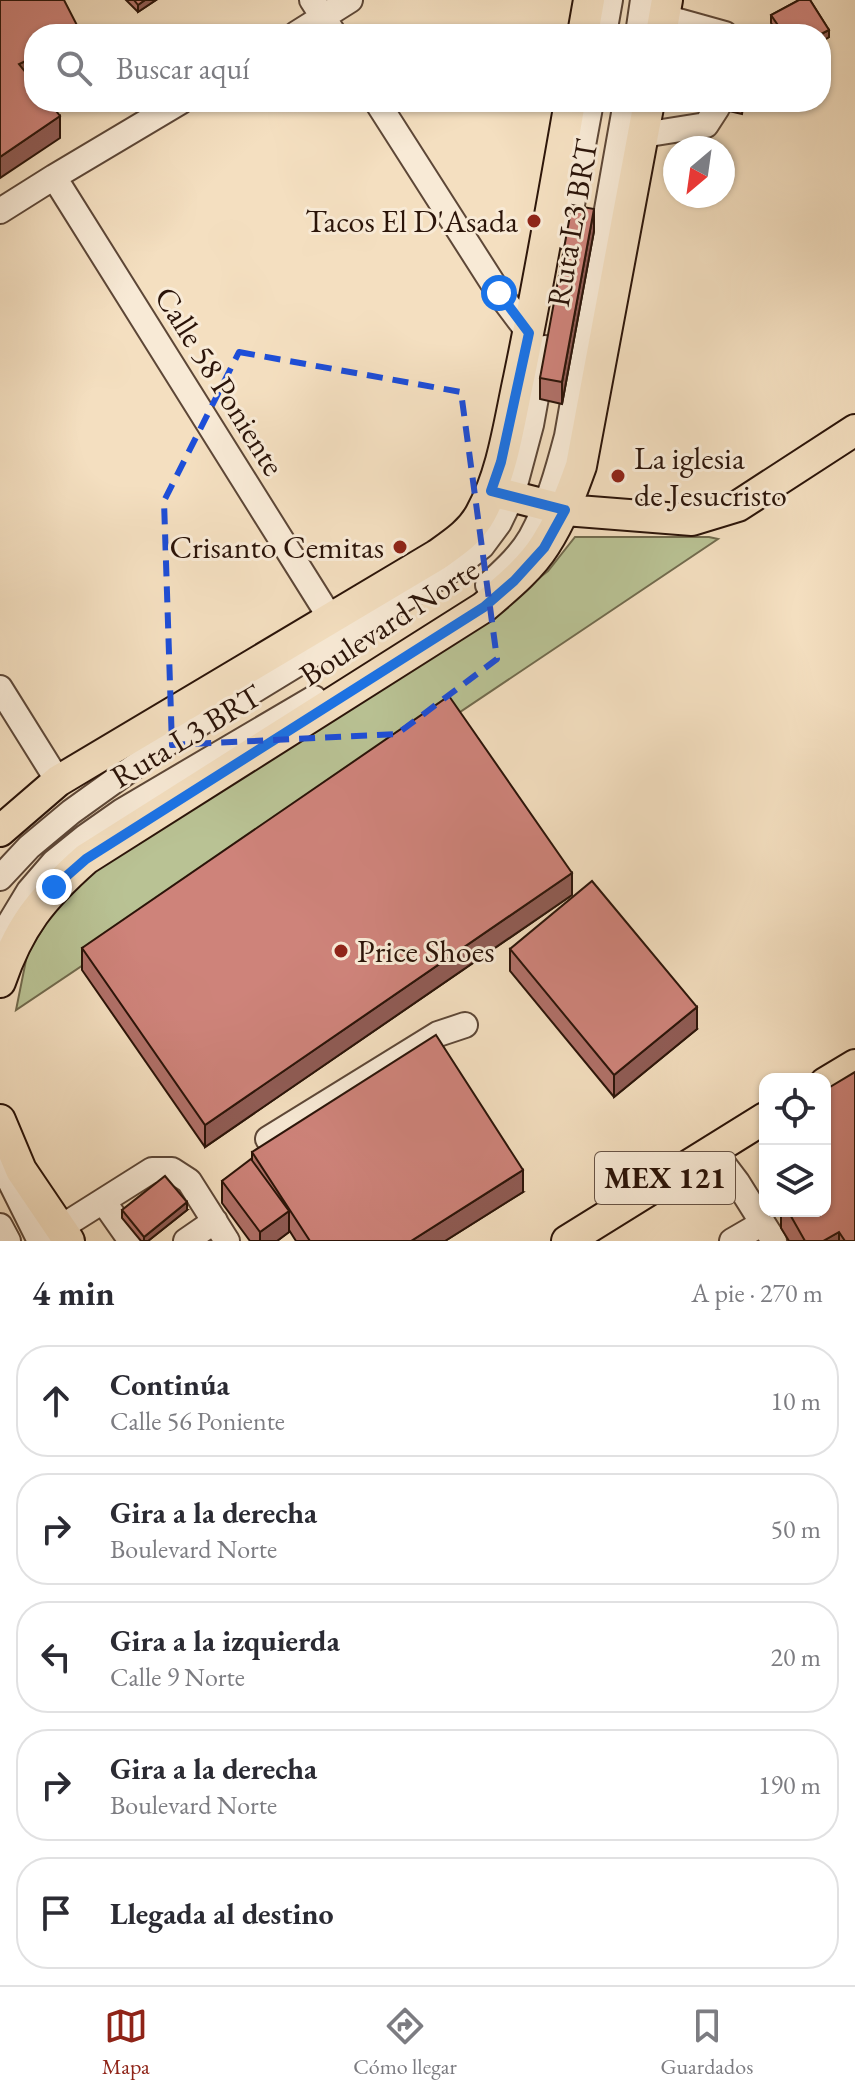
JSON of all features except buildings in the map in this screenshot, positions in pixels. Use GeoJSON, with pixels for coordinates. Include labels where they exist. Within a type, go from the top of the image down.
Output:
{"type":"FeatureCollection","features":[{"type":"Feature","properties":{"kind":"main road"},"geometry":{"type":"LineString","coordinates":[[585,24],[589,0]]}},
{"type":"Feature","properties":{"kind":"main road","name":"Boulevard Norte"},"geometry":{"type":"LineString","coordinates":[[0,831],[58,781],[461,539],[501,494],[501,462],[529,333],[568,112]]}},
{"type":"Feature","properties":{"kind":"main road","name":"Boulevard Norte"},"geometry":{"type":"LineString","coordinates":[[0,982],[10,954],[29,920],[54,887],[86,859],[484,607],[514,581],[544,548],[555,507],[581,466],[647,112]]}},
{"type":"Feature","properties":{"kind":"main road"},"geometry":{"type":"LineString","coordinates":[[501,494],[555,507],[692,520],[738,506],[855,430]]}},
{"type":"Feature","properties":{"kind":"main road"},"geometry":{"type":"LineString","coordinates":[[831,1079],[855,1065]]}},
{"type":"Feature","properties":{"kind":"main road"},"geometry":{"type":"LineString","coordinates":[[0,1120],[21,1170],[56,1237]]}},
{"type":"Feature","properties":{"kind":"main road","name":"MEX 121"},"geometry":{"type":"LineString","coordinates":[[567,1241],[759,1122]]}},
{"type":"Feature","properties":{"kind":"street"},"geometry":{"type":"LineString","coordinates":[[323,17],[350,0]]}},
{"type":"Feature","properties":{"kind":"street"},"geometry":{"type":"LineString","coordinates":[[606,24],[610,0]]}},
{"type":"Feature","properties":{"kind":"street"},"geometry":{"type":"LineString","coordinates":[[659,13],[694,24]]}},
{"type":"Feature","properties":{"kind":"street"},"geometry":{"type":"LineString","coordinates":[[0,211],[163,112]]}},
{"type":"Feature","properties":{"kind":"street"},"geometry":{"type":"LineString","coordinates":[[383,112],[499,293],[529,333]]}},
{"type":"Feature","properties":{"kind":"street","name":"Ruta L3 BRT"},"geometry":{"type":"LineString","coordinates":[[0,878],[29,847],[71,812],[163,746],[453,569],[482,546],[499,523],[501,494],[531,425],[589,112]]}},
{"type":"Feature","properties":{"kind":"street","name":"Ruta L3 BRT"},"geometry":{"type":"LineString","coordinates":[[0,939],[29,891],[54,862],[122,811],[421,636],[510,564],[555,507],[559,467],[624,112]]}},
{"type":"Feature","properties":{"kind":"street"},"geometry":{"type":"LineString","coordinates":[[643,135],[706,125],[715,112]]}},
{"type":"Feature","properties":{"kind":"street","name":"Calle 58 Poniente"},"geometry":{"type":"LineString","coordinates":[[54,177],[331,619]]}},
{"type":"Feature","properties":{"kind":"street"},"geometry":{"type":"LineString","coordinates":[[0,688],[58,781]]}},
{"type":"Feature","properties":{"kind":"street"},"geometry":{"type":"LineString","coordinates":[[268,1139],[438,1034],[465,1025]]}},
{"type":"Feature","properties":{"kind":"street"},"geometry":{"type":"LineString","coordinates":[[712,1149],[768,1232],[732,1241]]}},
{"type":"Feature","properties":{"kind":"street"},"geometry":{"type":"LineString","coordinates":[[0,1161],[10,1183],[56,1237],[103,1201],[152,1170],[172,1170],[189,1181],[221,1231],[186,1241]]}},
{"type":"Feature","properties":{"kind":"street"},"geometry":{"type":"LineString","coordinates":[[103,1201],[131,1241]]}},
{"type":"Feature","properties":{"kind":"street"},"geometry":{"type":"LineString","coordinates":[[0,1226],[8,1241]]}},
{"type":"Feature","properties":{"kind":"highlighted area"},"geometry":{"type":"Polygon","coordinates":[[[239,352],[461,392],[497,659],[397,734],[172,745],[164,501],[239,352]]]}},
{"type":"Feature","properties":{"kind":"green space"},"geometry":{"type":"Polygon","coordinates":[[[575,537],[718,539],[16,1010],[27,955],[51,915],[95,870],[482,623],[548,571],[575,537]]]}},
{"type":"Feature","properties":{"kind":"place","name":"Tacos El D'Asada"},"geometry":{"type":"Point","coordinates":[534,221]}},
{"type":"Feature","properties":{"kind":"place","name":"La iglesia de Jesucristo"},"geometry":{"type":"Point","coordinates":[618,476]}},
{"type":"Feature","properties":{"kind":"place","name":"Crisanto Cemitas"},"geometry":{"type":"Point","coordinates":[400,547]}},
{"type":"Feature","properties":{"kind":"place","name":"Price Shoes"},"geometry":{"type":"Point","coordinates":[341,951]}},
{"type":"Feature","properties":{"kind":"route"},"geometry":{"type":"LineString","coordinates":[[54,887],[86,859],[484,607],[514,581],[544,548],[565,510],[491,491],[501,462],[529,333],[499,293]]}}]}
